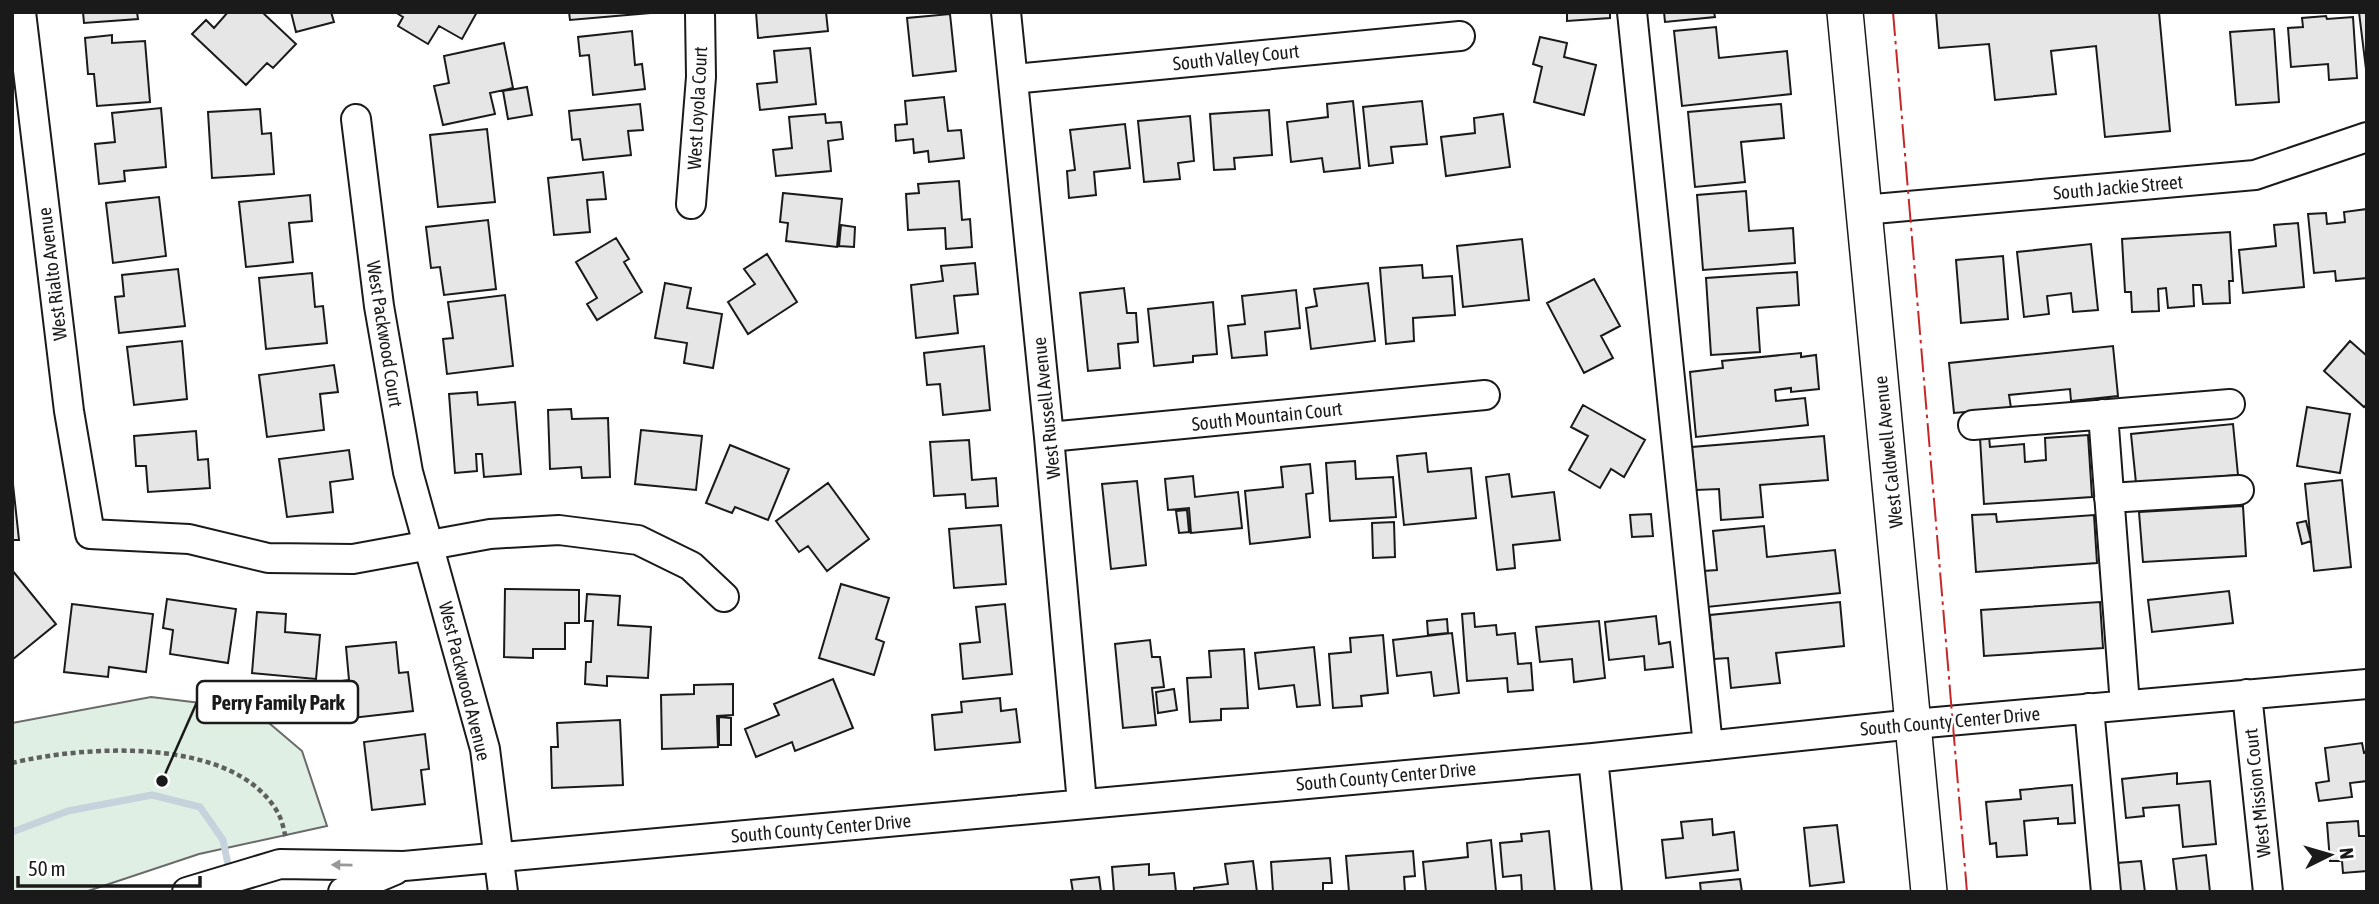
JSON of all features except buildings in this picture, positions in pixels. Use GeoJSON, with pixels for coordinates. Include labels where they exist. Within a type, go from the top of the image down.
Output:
{"type":"FeatureCollection","features":[{"type":"Feature","properties":{"kind":"main road","name":"West Caldwell Avenue"},"geometry":{"type":"LineString","coordinates":[[1845,12],[1930,892]]}},
{"type":"Feature","properties":{"kind":"street","name":"West Rialto Avenue"},"geometry":{"type":"LineString","coordinates":[[22,12],[69,411],[90,534],[189,539],[268,558],[353,559],[430,547]]}},
{"type":"Feature","properties":{"kind":"street","name":"West Loyola Court"},"geometry":{"type":"LineString","coordinates":[[691,204],[701,77],[700,12]]}},
{"type":"Feature","properties":{"kind":"street","name":"West Russell Avenue"},"geometry":{"type":"LineString","coordinates":[[1006,12],[1049,437],[1082,803]]}},
{"type":"Feature","properties":{"kind":"street"},"geometry":{"type":"LineString","coordinates":[[1632,12],[1708,746]]}},
{"type":"Feature","properties":{"kind":"street","name":"South Valley Court"},"geometry":{"type":"LineString","coordinates":[[1013,79],[1460,36]]}},
{"type":"Feature","properties":{"kind":"street","name":"West Packwood Court"},"geometry":{"type":"LineString","coordinates":[[356,119],[381,320],[408,472],[430,547]]}},
{"type":"Feature","properties":{"kind":"street","name":"South Jackie Street"},"geometry":{"type":"LineString","coordinates":[[1863,209],[2255,175],[2367,137]]}},
{"type":"Feature","properties":{"kind":"street","name":"South Mountain Court"},"geometry":{"type":"LineString","coordinates":[[1049,437],[1485,395]]}},
{"type":"Feature","properties":{"kind":"street"},"geometry":{"type":"LineString","coordinates":[[1973,425],[2230,404]]}},
{"type":"Feature","properties":{"kind":"street"},"geometry":{"type":"LineString","coordinates":[[2103,414],[2124,705]]}},
{"type":"Feature","properties":{"kind":"street"},"geometry":{"type":"LineString","coordinates":[[2109,498],[2239,490]]}},
{"type":"Feature","properties":{"kind":"street"},"geometry":{"type":"LineString","coordinates":[[430,547],[489,534],[559,530],[638,540],[691,566],[724,597]]}},
{"type":"Feature","properties":{"kind":"street","name":"West Packwood Avenue"},"geometry":{"type":"LineString","coordinates":[[430,547],[485,749],[503,892]]}},
{"type":"Feature","properties":{"kind":"street","name":"South County Center Drive"},"geometry":{"type":"LineString","coordinates":[[187,892],[283,853],[404,866],[1594,758],[1914,724],[2367,684]]}},
{"type":"Feature","properties":{"kind":"street","name":"West Mission Court"},"geometry":{"type":"LineString","coordinates":[[2247,694],[2268,892]]}},
{"type":"Feature","properties":{"kind":"street"},"geometry":{"type":"LineString","coordinates":[[2089,708],[2106,892]]}},
{"type":"Feature","properties":{"kind":"street"},"geometry":{"type":"LineString","coordinates":[[1594,758],[1607,892]]}},
{"type":"Feature","properties":{"kind":"street","name":"South County Center Drive"},"geometry":{"type":"LineString","coordinates":[[343,892],[404,866]]}},
{"type":"Feature","properties":{"kind":"path"},"geometry":{"type":"LineString","coordinates":[[12,763],[58,754],[108,750],[186,757],[212,763],[254,783],[266,796],[279,814],[283,853]]}},
{"type":"Feature","properties":{"kind":"green space"},"geometry":{"type":"Polygon","coordinates":[[[151,697],[256,712],[302,751],[327,826],[199,854],[85,892],[12,892],[12,723],[151,697]]]}},
{"type":"Feature","properties":{"kind":"waterway"},"geometry":{"type":"LineString","coordinates":[[12,832],[68,811],[152,795],[200,807],[223,840],[230,874]]}},
{"type":"Feature","properties":{"kind":"power"},"geometry":{"type":"LineString","coordinates":[[1893,12],[1967,892]]}},
{"type":"Feature","properties":{"kind":"place","name":"Perry Family Park"},"geometry":{"type":"Point","coordinates":[162,781]}}]}
